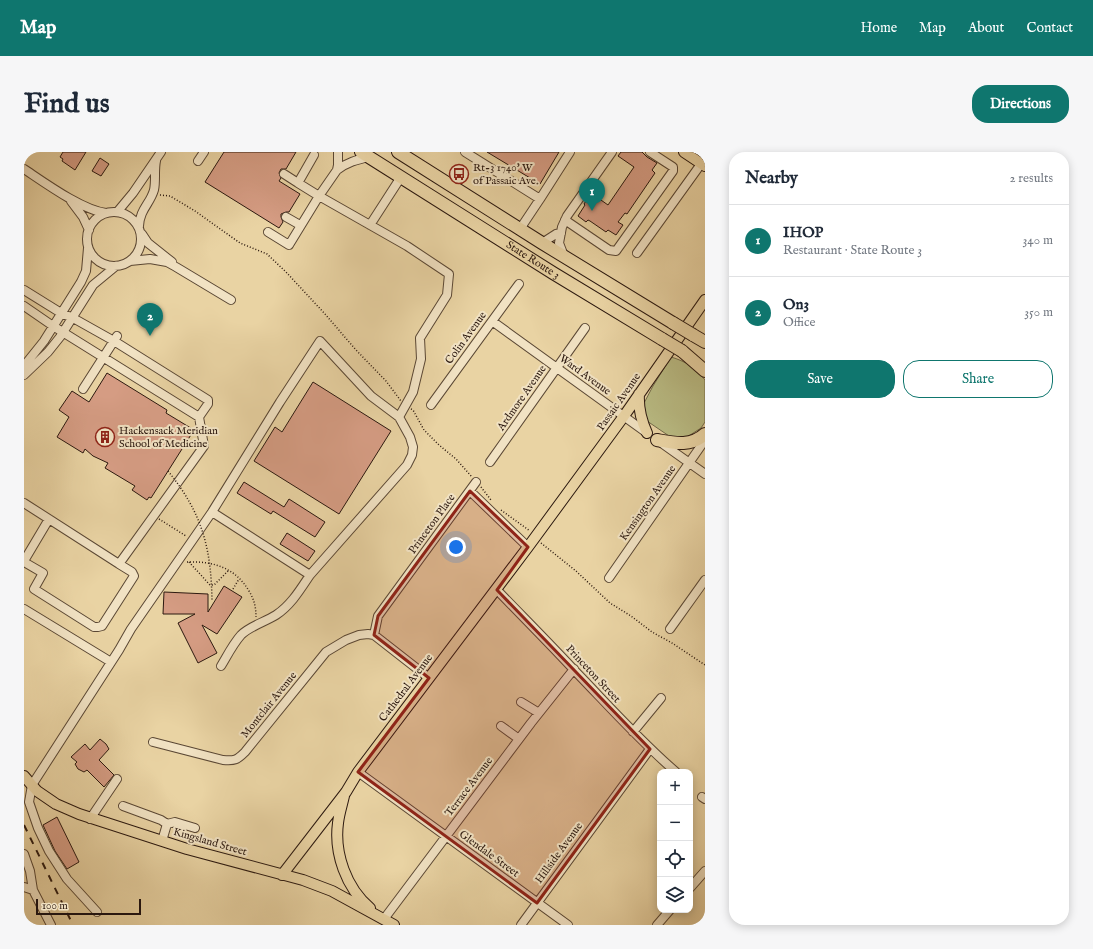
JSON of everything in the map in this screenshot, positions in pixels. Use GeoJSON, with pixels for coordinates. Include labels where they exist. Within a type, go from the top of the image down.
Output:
{"type":"FeatureCollection","features":[{"type":"Feature","properties":{"kind":"highway","name":"State Route 3"},"geometry":{"type":"LineString","coordinates":[[398,152],[520,229],[705,341]]}},
{"type":"Feature","properties":{"kind":"highway","name":"State Route 3"},"geometry":{"type":"LineString","coordinates":[[365,154],[548,270],[705,366]]}},
{"type":"Feature","properties":{"kind":"highway"},"geometry":{"type":"LineString","coordinates":[[682,351],[705,371]]}},
{"type":"Feature","properties":{"kind":"highway"},"geometry":{"type":"LineString","coordinates":[[657,440],[683,444],[695,441],[705,434]]}},
{"type":"Feature","properties":{"kind":"main road"},"geometry":{"type":"LineString","coordinates":[[684,152],[703,165]]}},
{"type":"Feature","properties":{"kind":"main road","name":"Passaic Avenue"},"geometry":{"type":"LineString","coordinates":[[550,517],[624,416],[705,300]]}},
{"type":"Feature","properties":{"kind":"main road"},"geometry":{"type":"LineString","coordinates":[[639,394],[640,417],[647,433]]}},
{"type":"Feature","properties":{"kind":"main road","name":"Cathedral Avenue"},"geometry":{"type":"LineString","coordinates":[[282,875],[346,792],[358,772],[550,517]]}},
{"type":"Feature","properties":{"kind":"main road","name":"Kingsland Street"},"geometry":{"type":"LineString","coordinates":[[24,776],[37,791],[56,804],[90,819],[187,849],[303,880],[332,891],[394,925]]}},
{"type":"Feature","properties":{"kind":"main road"},"geometry":{"type":"LineString","coordinates":[[346,792],[338,823],[338,843],[342,867],[351,886],[363,902],[384,919]]}},
{"type":"Feature","properties":{"kind":"street"},"geometry":{"type":"LineString","coordinates":[[198,161],[204,152]]}},
{"type":"Feature","properties":{"kind":"street"},"geometry":{"type":"LineString","coordinates":[[337,170],[338,152]]}},
{"type":"Feature","properties":{"kind":"street"},"geometry":{"type":"LineString","coordinates":[[465,152],[540,199]]}},
{"type":"Feature","properties":{"kind":"street"},"geometry":{"type":"LineString","coordinates":[[520,229],[570,152]]}},
{"type":"Feature","properties":{"kind":"street"},"geometry":{"type":"LineString","coordinates":[[564,256],[559,243],[565,220],[612,152]]}},
{"type":"Feature","properties":{"kind":"street"},"geometry":{"type":"LineString","coordinates":[[565,220],[609,250],[616,251],[674,171],[673,167],[650,152]]}},
{"type":"Feature","properties":{"kind":"street"},"geometry":{"type":"LineString","coordinates":[[268,232],[289,245],[337,170],[345,164],[365,154]]}},
{"type":"Feature","properties":{"kind":"street"},"geometry":{"type":"LineString","coordinates":[[139,226],[144,208],[154,190],[155,169],[159,155]]}},
{"type":"Feature","properties":{"kind":"street"},"geometry":{"type":"LineString","coordinates":[[118,211],[133,193],[159,155]]}},
{"type":"Feature","properties":{"kind":"street"},"geometry":{"type":"LineString","coordinates":[[298,183],[314,155]]}},
{"type":"Feature","properties":{"kind":"street"},"geometry":{"type":"LineString","coordinates":[[637,253],[703,165]]}},
{"type":"Feature","properties":{"kind":"street"},"geometry":{"type":"LineString","coordinates":[[24,169],[81,204],[106,213]]}},
{"type":"Feature","properties":{"kind":"street"},"geometry":{"type":"LineString","coordinates":[[284,174],[407,246],[449,274],[447,295],[420,338],[421,358],[413,392],[399,417]]}},
{"type":"Feature","properties":{"kind":"street"},"geometry":{"type":"LineString","coordinates":[[370,225],[401,177]]}},
{"type":"Feature","properties":{"kind":"street"},"geometry":{"type":"LineString","coordinates":[[65,195],[73,202],[83,217],[89,230]]}},
{"type":"Feature","properties":{"kind":"street"},"geometry":{"type":"LineString","coordinates":[[24,366],[44,341],[81,282],[86,271],[88,247],[87,236],[94,220],[101,214],[118,211],[134,219],[148,243],[169,259],[176,267]]}},
{"type":"Feature","properties":{"kind":"street"},"geometry":{"type":"LineString","coordinates":[[286,217],[300,226]]}},
{"type":"Feature","properties":{"kind":"street"},"geometry":{"type":"LineString","coordinates":[[542,242],[556,234],[561,233]]}},
{"type":"Feature","properties":{"kind":"street"},"geometry":{"type":"LineString","coordinates":[[88,247],[98,261],[107,265],[116,266],[125,264],[133,259],[139,251],[142,243],[142,234]]}},
{"type":"Feature","properties":{"kind":"street"},"geometry":{"type":"LineString","coordinates":[[130,261],[150,259],[167,262],[231,300]]}},
{"type":"Feature","properties":{"kind":"street"},"geometry":{"type":"LineString","coordinates":[[24,375],[48,352],[64,332],[93,285],[116,266]]}},
{"type":"Feature","properties":{"kind":"street","name":"Colin Avenue"},"geometry":{"type":"LineString","coordinates":[[431,405],[519,284]]}},
{"type":"Feature","properties":{"kind":"street"},"geometry":{"type":"LineString","coordinates":[[24,290],[61,313],[116,339],[208,400],[208,404],[199,417],[204,446],[119,564]]}},
{"type":"Feature","properties":{"kind":"street"},"geometry":{"type":"LineString","coordinates":[[24,306],[53,326],[199,417]]}},
{"type":"Feature","properties":{"kind":"street","name":"Ward Avenue"},"geometry":{"type":"LineString","coordinates":[[492,321],[705,474]]}},
{"type":"Feature","properties":{"kind":"street","name":"Ardmore Avenue"},"geometry":{"type":"LineString","coordinates":[[490,462],[585,328]]}},
{"type":"Feature","properties":{"kind":"street"},"geometry":{"type":"LineString","coordinates":[[83,389],[116,339]]}},
{"type":"Feature","properties":{"kind":"street"},"geometry":{"type":"LineString","coordinates":[[97,912],[67,879],[49,851],[38,828],[29,802],[32,785],[131,629],[212,512],[280,402],[320,342],[371,396],[399,417],[410,437],[413,447],[412,455],[407,465],[310,575],[290,603],[276,615],[242,634],[221,666]]}},
{"type":"Feature","properties":{"kind":"street","name":"Kensington Avenue"},"geometry":{"type":"LineString","coordinates":[[609,578],[705,440]]}},
{"type":"Feature","properties":{"kind":"street"},"geometry":{"type":"LineString","coordinates":[[470,491],[476,482]]}},
{"type":"Feature","properties":{"kind":"street","name":"Princeton Place"},"geometry":{"type":"LineString","coordinates":[[374,635],[378,616],[470,491],[528,547]]}},
{"type":"Feature","properties":{"kind":"street"},"geometry":{"type":"LineString","coordinates":[[24,503],[50,519],[132,572],[134,576],[102,626],[94,627],[34,589],[43,574],[24,561],[50,519]]}},
{"type":"Feature","properties":{"kind":"street"},"geometry":{"type":"LineString","coordinates":[[212,512],[310,575]]}},
{"type":"Feature","properties":{"kind":"street"},"geometry":{"type":"LineString","coordinates":[[670,629],[705,580]]}},
{"type":"Feature","properties":{"kind":"street","name":"Princeton Street"},"geometry":{"type":"LineString","coordinates":[[496,590],[574,669],[633,732],[673,769]]}},
{"type":"Feature","properties":{"kind":"street"},"geometry":{"type":"LineString","coordinates":[[24,609],[111,662]]}},
{"type":"Feature","properties":{"kind":"street","name":"Montclair Avenue"},"geometry":{"type":"LineString","coordinates":[[153,742],[223,760],[232,761],[238,759],[326,652],[346,640],[359,635],[374,635]]}},
{"type":"Feature","properties":{"kind":"street"},"geometry":{"type":"LineString","coordinates":[[374,635],[429,678]]}},
{"type":"Feature","properties":{"kind":"street","name":"Terrace Avenue"},"geometry":{"type":"LineString","coordinates":[[384,919],[519,739],[574,669]]}},
{"type":"Feature","properties":{"kind":"street"},"geometry":{"type":"LineString","coordinates":[[633,732],[661,698]]}},
{"type":"Feature","properties":{"kind":"street"},"geometry":{"type":"LineString","coordinates":[[521,702],[539,713]]}},
{"type":"Feature","properties":{"kind":"street"},"geometry":{"type":"LineString","coordinates":[[501,726],[519,739]]}},
{"type":"Feature","properties":{"kind":"street","name":"Hillside Avenue"},"geometry":{"type":"LineString","coordinates":[[521,925],[650,749]]}},
{"type":"Feature","properties":{"kind":"street","name":"Glendale Street"},"geometry":{"type":"LineString","coordinates":[[358,772],[568,925]]}},
{"type":"Feature","properties":{"kind":"street"},"geometry":{"type":"LineString","coordinates":[[90,819],[117,779]]}},
{"type":"Feature","properties":{"kind":"street"},"geometry":{"type":"LineString","coordinates":[[122,806],[168,824],[175,822],[196,828]]}},
{"type":"Feature","properties":{"kind":"street"},"geometry":{"type":"LineString","coordinates":[[162,841],[168,824]]}},
{"type":"Feature","properties":{"kind":"street"},"geometry":{"type":"LineString","coordinates":[[24,854],[30,871],[33,890],[51,925]]}},
{"type":"Feature","properties":{"kind":"street"},"geometry":{"type":"LineString","coordinates":[[693,885],[705,871]]}},
{"type":"Feature","properties":{"kind":"street"},"geometry":{"type":"LineString","coordinates":[[24,887],[33,890]]}},
{"type":"Feature","properties":{"kind":"street"},"geometry":{"type":"LineString","coordinates":[[657,925],[667,913]]}},
{"type":"Feature","properties":{"kind":"path"},"geometry":{"type":"LineString","coordinates":[[152,193],[170,196],[195,211],[240,243],[268,254],[386,381],[405,406],[413,410],[424,430],[456,459],[492,501]]}},
{"type":"Feature","properties":{"kind":"path"},"geometry":{"type":"LineString","coordinates":[[168,471],[192,504],[205,538],[210,568],[212,600]]}},
{"type":"Feature","properties":{"kind":"path"},"geometry":{"type":"LineString","coordinates":[[502,510],[530,531]]}},
{"type":"Feature","properties":{"kind":"path"},"geometry":{"type":"LineString","coordinates":[[154,516],[193,540]]}},
{"type":"Feature","properties":{"kind":"path"},"geometry":{"type":"LineString","coordinates":[[541,542],[556,556],[576,571],[610,603],[631,616],[652,632],[672,643],[705,665]]}},
{"type":"Feature","properties":{"kind":"path"},"geometry":{"type":"LineString","coordinates":[[190,562],[210,585],[214,584],[229,570]]}},
{"type":"Feature","properties":{"kind":"path"},"geometry":{"type":"LineString","coordinates":[[177,563],[201,562],[216,565],[229,570],[246,586],[253,599],[256,609],[256,625]]}},
{"type":"Feature","properties":{"kind":"path"},"geometry":{"type":"LineString","coordinates":[[233,589],[239,578]]}},
{"type":"Feature","properties":{"kind":"highlighted area"},"geometry":{"type":"Polygon","coordinates":[[[470,491],[528,547],[497,590],[650,749],[537,903],[358,772],[429,678],[374,635],[378,616],[470,491]]]}},
{"type":"Feature","properties":{"kind":"green space"},"geometry":{"type":"Polygon","coordinates":[[[671,357],[690,366],[705,380],[705,422],[701,428],[687,437],[672,438],[647,421],[643,405],[671,357]]]}},
{"type":"Feature","properties":{"kind":"building"},"geometry":{"type":"Polygon","coordinates":[[[63,152],[86,152],[75,170],[62,161],[63,159],[60,157],[63,152]]]}},
{"type":"Feature","properties":{"kind":"building"},"geometry":{"type":"Polygon","coordinates":[[[224,152],[296,152],[286,169],[281,169],[279,173],[281,178],[279,181],[300,194],[289,212],[281,214],[283,222],[279,228],[205,182],[224,152]]]}},
{"type":"Feature","properties":{"kind":"building"},"geometry":{"type":"Polygon","coordinates":[[[487,152],[559,152],[540,184],[487,152]]]}},
{"type":"Feature","properties":{"kind":"building"},"geometry":{"type":"Polygon","coordinates":[[[621,152],[642,152],[657,163],[652,170],[655,173],[627,214],[625,213],[618,222],[623,225],[616,235],[608,230],[606,232],[588,220],[586,222],[578,216],[591,193],[608,205],[634,167],[618,156],[621,152]]]}},
{"type":"Feature","properties":{"kind":"building"},"geometry":{"type":"Polygon","coordinates":[[[100,158],[109,164],[101,176],[92,171],[100,158]]]}},
{"type":"Feature","properties":{"kind":"building","name":"Hackensack Meridian School of Medicine"},"geometry":{"type":"Polygon","coordinates":[[[107,373],[167,410],[166,413],[194,430],[151,498],[149,497],[147,500],[132,490],[135,486],[105,468],[108,463],[93,456],[85,449],[83,453],[57,437],[69,417],[59,410],[72,391],[89,402],[107,373]]]}},
{"type":"Feature","properties":{"kind":"building"},"geometry":{"type":"Polygon","coordinates":[[[313,382],[391,431],[339,514],[254,461],[275,427],[282,432],[313,382]]]}},
{"type":"Feature","properties":{"kind":"building"},"geometry":{"type":"Polygon","coordinates":[[[244,482],[284,507],[289,499],[325,522],[315,537],[273,511],[271,514],[237,493],[244,482]]]}},
{"type":"Feature","properties":{"kind":"building"},"geometry":{"type":"Polygon","coordinates":[[[287,533],[315,551],[308,561],[280,544],[287,533]]]}},
{"type":"Feature","properties":{"kind":"building"},"geometry":{"type":"Polygon","coordinates":[[[224,586],[242,597],[217,634],[202,625],[217,653],[198,663],[178,623],[195,614],[163,614],[164,592],[208,594],[208,612],[224,586]]]}},
{"type":"Feature","properties":{"kind":"building"},"geometry":{"type":"Polygon","coordinates":[[[100,739],[109,749],[99,760],[114,775],[104,787],[87,770],[84,772],[78,769],[75,764],[77,762],[71,757],[85,744],[90,750],[100,739]]]}},
{"type":"Feature","properties":{"kind":"building"},"geometry":{"type":"Polygon","coordinates":[[[57,817],[79,862],[67,869],[55,851],[43,825],[57,817]]]}},
{"type":"Feature","properties":{"kind":"railway"},"geometry":{"type":"LineString","coordinates":[[24,825],[73,925]]}},
{"type":"Feature","properties":{"kind":"place","name":"Rt-3 1740' W of Passaic Ave."},"geometry":{"type":"Point","coordinates":[459,174]}},
{"type":"Feature","properties":{"kind":"place","name":"IHOP"},"geometry":{"type":"Point","coordinates":[592,211]}},
{"type":"Feature","properties":{"kind":"place","name":"On3"},"geometry":{"type":"Point","coordinates":[150,336]}},
{"type":"Feature","properties":{"kind":"place","name":"Hackensack Meridian School of Medicine"},"geometry":{"type":"Point","coordinates":[105,437]}}]}
